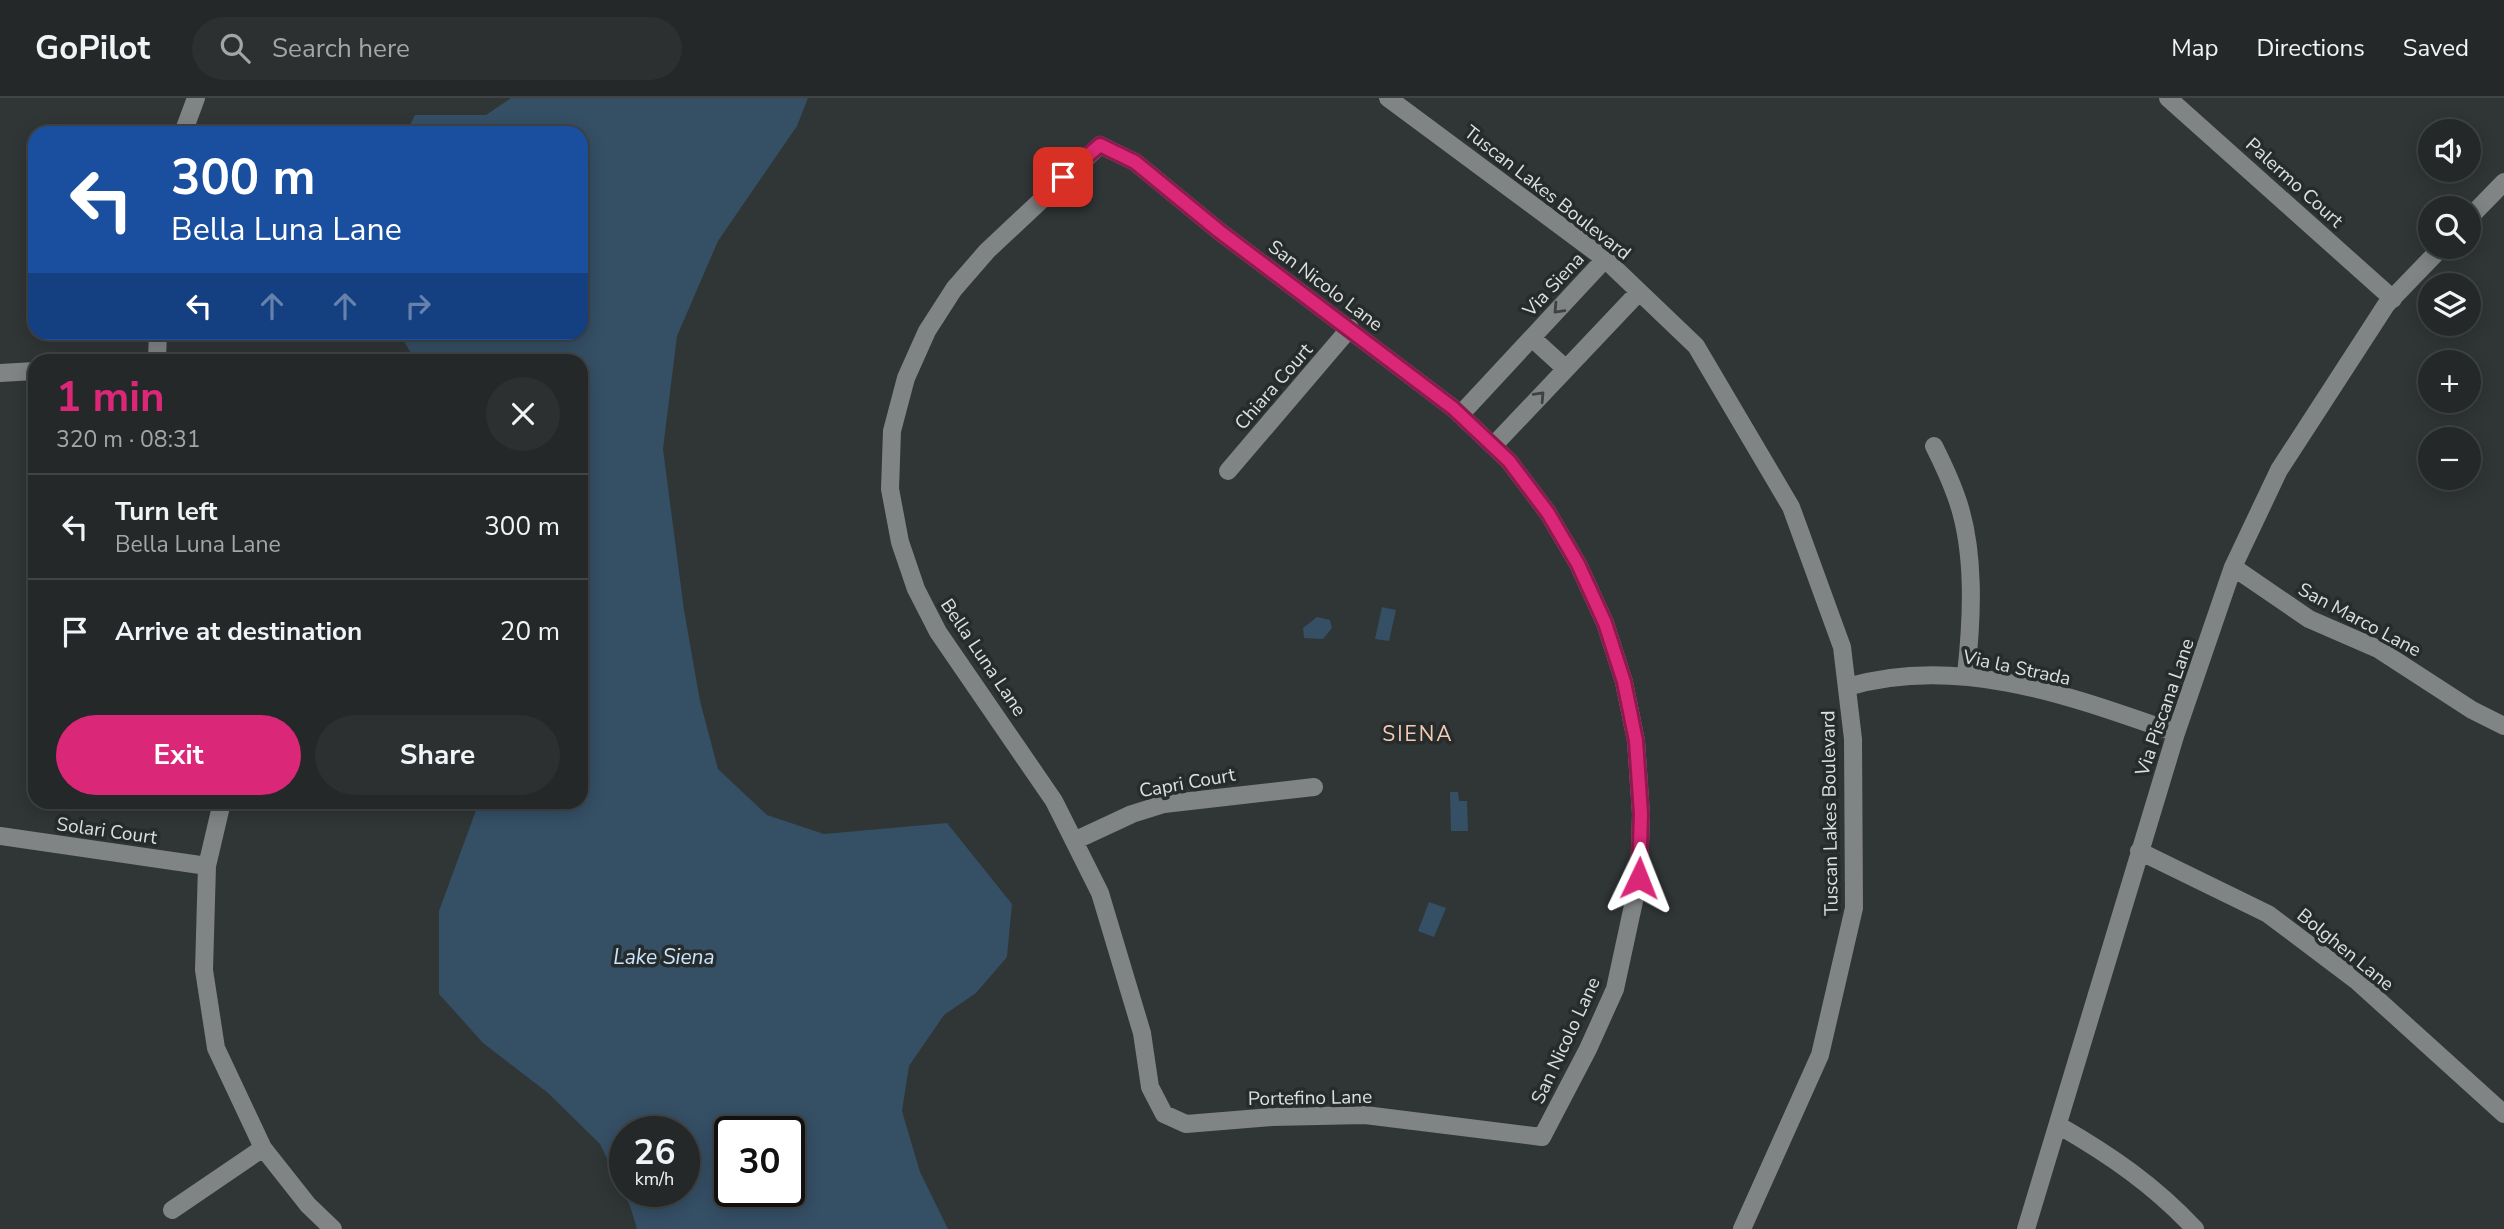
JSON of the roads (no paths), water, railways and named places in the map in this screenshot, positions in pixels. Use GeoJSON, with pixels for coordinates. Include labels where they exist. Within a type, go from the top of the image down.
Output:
{"type":"FeatureCollection","features":[{"type":"Feature","properties":{"kind":"street"},"geometry":{"type":"LineString","coordinates":[[186,126],[196,98]]}},
{"type":"Feature","properties":{"kind":"street","name":"Tuscan Lakes Boulevard"},"geometry":{"type":"LineString","coordinates":[[1388,98],[1605,259],[1696,346],[1791,508],[1842,647],[1853,739],[1854,908],[1820,1055],[1742,1229]]}},
{"type":"Feature","properties":{"kind":"street","name":"Palermo Court"},"geometry":{"type":"LineString","coordinates":[[2168,98],[2393,299]]}},
{"type":"Feature","properties":{"kind":"street","name":"San Nicolo Lane"},"geometry":{"type":"LineString","coordinates":[[1100,145],[1135,162],[1219,231],[1350,328],[1460,415],[1509,461],[1548,513],[1578,564],[1605,623],[1620,670],[1637,753],[1641,814],[1639,878],[1615,989],[1588,1049],[1542,1138]]}},
{"type":"Feature","properties":{"kind":"street","name":"Bella Luna Lane"},"geometry":{"type":"LineString","coordinates":[[1100,145],[987,251],[954,289],[927,331],[906,378],[892,431],[890,489],[900,542],[916,589],[938,632],[1054,801],[1100,893],[1142,1033],[1150,1087],[1164,1114]]}},
{"type":"Feature","properties":{"kind":"street"},"geometry":{"type":"LineString","coordinates":[[2481,206],[2504,182]]}},
{"type":"Feature","properties":{"kind":"street","name":"Via Siena"},"geometry":{"type":"LineString","coordinates":[[1460,415],[1605,259]]}},
{"type":"Feature","properties":{"kind":"street","name":"Via Piscana Lane"},"geometry":{"type":"LineString","coordinates":[[2026,1229],[2139,851],[2233,567],[2278,470],[2393,299],[2431,259]]}},
{"type":"Feature","properties":{"kind":"street"},"geometry":{"type":"LineString","coordinates":[[1493,446],[1639,292]]}},
{"type":"Feature","properties":{"kind":"street","name":"Chiara Court"},"geometry":{"type":"LineString","coordinates":[[1227,471],[1350,328]]}},
{"type":"Feature","properties":{"kind":"street","name":"Via Siena"},"geometry":{"type":"LineString","coordinates":[[1532,338],[1566,369]]}},
{"type":"Feature","properties":{"kind":"street"},"geometry":{"type":"LineString","coordinates":[[0,373],[28,372]]}},
{"type":"Feature","properties":{"kind":"street"},"geometry":{"type":"LineString","coordinates":[[1934,446],[1957,498],[1965,536],[1972,602],[1966,675]]}},
{"type":"Feature","properties":{"kind":"street","name":"San Marco Lane"},"geometry":{"type":"LineString","coordinates":[[2233,567],[2309,619],[2378,649],[2472,710],[2504,726]]}},
{"type":"Feature","properties":{"kind":"street","name":"Via la Strada"},"geometry":{"type":"LineString","coordinates":[[1847,687],[1881,677],[1966,675],[2092,705],[2176,733]]}},
{"type":"Feature","properties":{"kind":"street","name":"Capri Court"},"geometry":{"type":"LineString","coordinates":[[1074,841],[1132,814],[1164,804],[1314,788]]}},
{"type":"Feature","properties":{"kind":"street"},"geometry":{"type":"LineString","coordinates":[[220,809],[207,866],[204,970],[216,1048],[263,1148],[307,1205],[333,1229]]}},
{"type":"Feature","properties":{"kind":"street","name":"Solari Court"},"geometry":{"type":"LineString","coordinates":[[0,836],[207,866]]}},
{"type":"Feature","properties":{"kind":"street","name":"Bolghen Lane"},"geometry":{"type":"LineString","coordinates":[[2139,851],[2268,914],[2357,981],[2504,1114]]}},
{"type":"Feature","properties":{"kind":"street","name":"Portefino Lane"},"geometry":{"type":"LineString","coordinates":[[1164,1114],[1186,1124],[1272,1117],[1365,1115],[1542,1138]]}},
{"type":"Feature","properties":{"kind":"street"},"geometry":{"type":"LineString","coordinates":[[2058,1125],[2120,1161],[2173,1205],[2195,1229]]}},
{"type":"Feature","properties":{"kind":"street"},"geometry":{"type":"LineString","coordinates":[[172,1210],[263,1148]]}},
{"type":"Feature","properties":{"kind":"water","name":"Lake Siena"},"geometry":{"type":"Polygon","coordinates":[[[511,98],[808,98],[797,126],[718,241],[677,336],[663,449],[684,610],[700,701],[718,769],[767,815],[824,834],[947,823],[1012,904],[1007,957],[976,993],[944,1015],[909,1066],[902,1111],[920,1172],[948,1229],[637,1229],[630,1207],[700,1207],[700,1116],[609,1116],[609,1163],[600,1144],[548,1093],[483,1043],[439,994],[439,911],[476,809],[588,809],[588,354],[411,354],[403,340],[588,340],[588,126],[410,126],[415,115],[486,115],[511,98]]]}},
{"type":"Feature","properties":{"kind":"water"},"geometry":{"type":"Polygon","coordinates":[[[1382,607],[1396,610],[1389,641],[1375,639],[1382,607]]]}},
{"type":"Feature","properties":{"kind":"water"},"geometry":{"type":"Polygon","coordinates":[[[1317,617],[1330,620],[1332,628],[1323,639],[1304,638],[1303,628],[1317,617]]]}},
{"type":"Feature","properties":{"kind":"water"},"geometry":{"type":"Polygon","coordinates":[[[1450,792],[1458,792],[1459,801],[1467,801],[1468,831],[1451,831],[1450,792]]]}},
{"type":"Feature","properties":{"kind":"water"},"geometry":{"type":"Polygon","coordinates":[[[1429,902],[1446,908],[1434,937],[1418,931],[1429,902]]]}},
{"type":"Feature","properties":{"kind":"district","name":"SIENA"},"geometry":{"type":"Point","coordinates":[1418,734]}}]}
